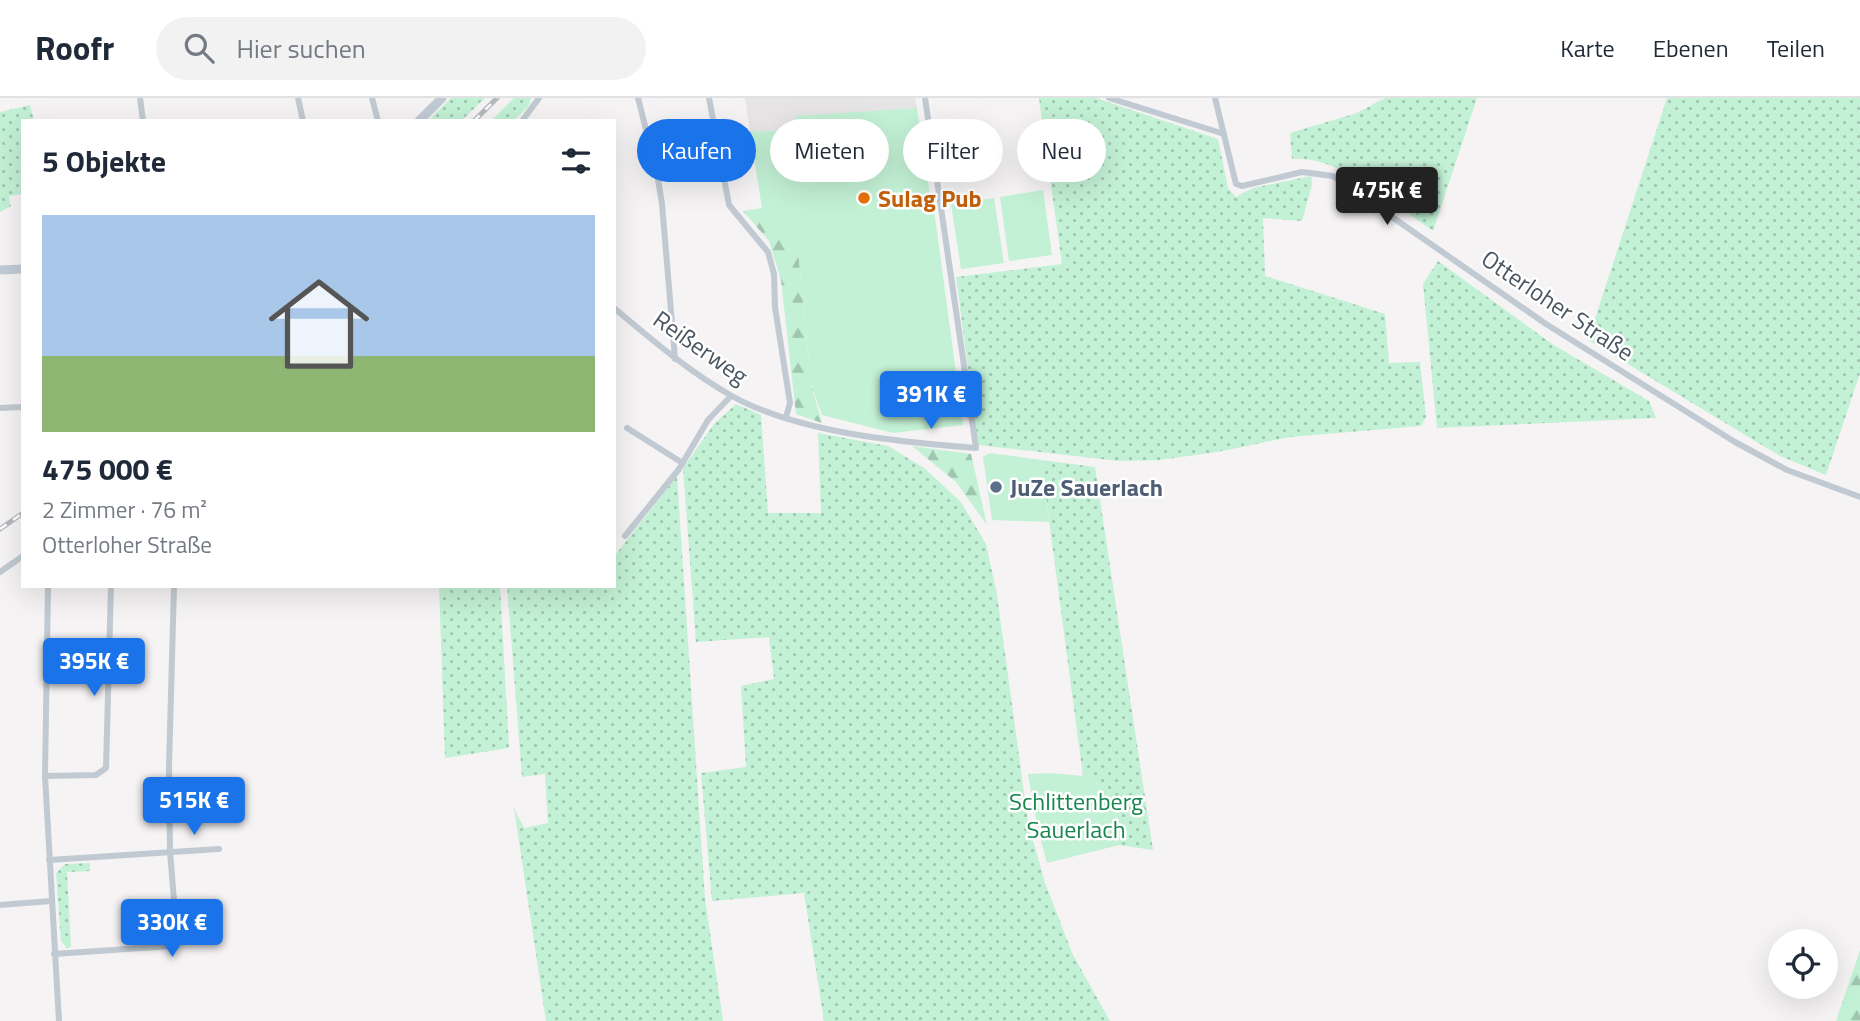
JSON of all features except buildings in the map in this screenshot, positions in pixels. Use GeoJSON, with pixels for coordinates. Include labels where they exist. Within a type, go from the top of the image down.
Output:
{"type":"FeatureCollection","features":[{"type":"Feature","properties":{"kind":"main road"},"geometry":{"type":"LineString","coordinates":[[421,119],[442,98]]}},
{"type":"Feature","properties":{"kind":"main road"},"geometry":{"type":"LineString","coordinates":[[0,270],[21,268]]}},
{"type":"Feature","properties":{"kind":"street"},"geometry":{"type":"LineString","coordinates":[[140,98],[143,119]]}},
{"type":"Feature","properties":{"kind":"street"},"geometry":{"type":"LineString","coordinates":[[298,98],[303,119]]}},
{"type":"Feature","properties":{"kind":"street"},"geometry":{"type":"LineString","coordinates":[[372,98],[377,119]]}},
{"type":"Feature","properties":{"kind":"street"},"geometry":{"type":"LineString","coordinates":[[523,119],[539,98]]}},
{"type":"Feature","properties":{"kind":"street"},"geometry":{"type":"LineString","coordinates":[[638,98],[662,204],[675,359]]}},
{"type":"Feature","properties":{"kind":"street"},"geometry":{"type":"LineString","coordinates":[[709,98],[729,205],[768,252],[774,274],[775,307],[790,403],[786,417]]}},
{"type":"Feature","properties":{"kind":"street","name":"Reißerweg"},"geometry":{"type":"LineString","coordinates":[[616,309],[675,359],[731,396],[786,417],[885,441],[976,448],[925,98]]}},
{"type":"Feature","properties":{"kind":"street"},"geometry":{"type":"LineString","coordinates":[[1109,98],[1222,133],[1215,98]]}},
{"type":"Feature","properties":{"kind":"street","name":"Otterloher Straße"},"geometry":{"type":"LineString","coordinates":[[1222,133],[1236,184],[1242,186],[1302,172],[1333,176],[1546,324],[1735,442],[1787,470],[1860,497]]}},
{"type":"Feature","properties":{"kind":"street"},"geometry":{"type":"LineString","coordinates":[[625,536],[679,468],[708,420],[731,396]]}},
{"type":"Feature","properties":{"kind":"street"},"geometry":{"type":"LineString","coordinates":[[0,408],[21,408]]}},
{"type":"Feature","properties":{"kind":"street"},"geometry":{"type":"LineString","coordinates":[[627,428],[681,461]]}},
{"type":"Feature","properties":{"kind":"street"},"geometry":{"type":"LineString","coordinates":[[0,572],[21,557]]}},
{"type":"Feature","properties":{"kind":"street"},"geometry":{"type":"LineString","coordinates":[[48,588],[45,776],[59,1021]]}},
{"type":"Feature","properties":{"kind":"street"},"geometry":{"type":"LineString","coordinates":[[45,776],[96,775],[106,768],[111,588]]}},
{"type":"Feature","properties":{"kind":"street"},"geometry":{"type":"LineString","coordinates":[[54,954],[171,946],[177,936],[170,852],[170,704],[174,588]]}},
{"type":"Feature","properties":{"kind":"street"},"geometry":{"type":"LineString","coordinates":[[49,860],[219,849]]}},
{"type":"Feature","properties":{"kind":"street"},"geometry":{"type":"LineString","coordinates":[[0,905],[51,901]]}},
{"type":"Feature","properties":{"kind":"shaded area"},"geometry":{"type":"Polygon","coordinates":[[[745,98],[915,98],[917,108],[770,119],[770,131],[756,132],[756,119],[748,119],[745,98]]]}},
{"type":"Feature","properties":{"kind":"green space"},"geometry":{"type":"Polygon","coordinates":[[[451,98],[485,98],[463,119],[430,119],[451,98]]]}},
{"type":"Feature","properties":{"kind":"green space"},"geometry":{"type":"Polygon","coordinates":[[[514,98],[531,98],[528,107],[515,119],[493,119],[514,98]]]}},
{"type":"Feature","properties":{"kind":"green space"},"geometry":{"type":"Polygon","coordinates":[[[1039,98],[1096,98],[1218,139],[1228,188],[1236,197],[1253,188],[1311,176],[1312,185],[1302,221],[1263,218],[1265,276],[1385,314],[1389,363],[1420,362],[1426,417],[1421,426],[1290,437],[1217,452],[1159,460],[1119,461],[978,445],[956,277],[1062,264],[1051,182],[1106,182],[1106,119],[1042,119],[1039,98]]]}},
{"type":"Feature","properties":{"kind":"green space"},"geometry":{"type":"Polygon","coordinates":[[[1385,98],[1477,98],[1433,231],[1384,195],[1347,173],[1310,160],[1292,159],[1290,133],[1357,113],[1385,98]]]}},
{"type":"Feature","properties":{"kind":"green space"},"geometry":{"type":"Polygon","coordinates":[[[1667,98],[1860,98],[1860,373],[1826,475],[1780,456],[1588,340],[1667,98]]]}},
{"type":"Feature","properties":{"kind":"green space"},"geometry":{"type":"Polygon","coordinates":[[[30,105],[34,119],[21,119],[21,194],[9,196],[11,206],[0,212],[0,112],[30,105]]]}},
{"type":"Feature","properties":{"kind":"green space"},"geometry":{"type":"Polygon","coordinates":[[[917,108],[919,119],[903,119],[903,182],[928,182],[933,202],[963,425],[893,433],[822,415],[811,384],[798,249],[790,232],[774,232],[772,217],[762,208],[756,170],[756,132],[770,131],[770,182],[889,182],[889,119],[796,119],[796,116],[917,108]]]}},
{"type":"Feature","properties":{"kind":"green space"},"geometry":{"type":"Polygon","coordinates":[[[1043,190],[1052,255],[1009,261],[1000,197],[1043,190]]]}},
{"type":"Feature","properties":{"kind":"green space"},"geometry":{"type":"Polygon","coordinates":[[[994,198],[1004,263],[961,269],[951,204],[994,198]]]}},
{"type":"Feature","properties":{"kind":"green space"},"geometry":{"type":"Polygon","coordinates":[[[762,208],[790,232],[798,249],[811,384],[822,423],[796,414],[781,280],[769,241],[743,211],[762,208]]]}},
{"type":"Feature","properties":{"kind":"green space"},"geometry":{"type":"Polygon","coordinates":[[[1438,261],[1552,344],[1649,401],[1656,418],[1437,428],[1423,284],[1438,261]]]}},
{"type":"Feature","properties":{"kind":"green space"},"geometry":{"type":"Polygon","coordinates":[[[736,404],[761,415],[768,513],[821,513],[818,433],[888,446],[924,468],[961,502],[986,544],[997,595],[1028,822],[1045,883],[1073,955],[1110,1021],[824,1021],[804,893],[712,901],[701,773],[746,767],[741,686],[774,679],[769,637],[696,642],[683,468],[714,424],[736,404]]]}},
{"type":"Feature","properties":{"kind":"green space"},"geometry":{"type":"Polygon","coordinates":[[[912,446],[971,454],[987,525],[956,482],[912,446]]]}},
{"type":"Feature","properties":{"kind":"green space"},"geometry":{"type":"Polygon","coordinates":[[[990,453],[1041,460],[1049,522],[992,520],[983,457],[990,453]]]}},
{"type":"Feature","properties":{"kind":"green space"},"geometry":{"type":"Polygon","coordinates":[[[1041,460],[1095,467],[1153,850],[1119,845],[1117,819],[1108,789],[1083,776],[1041,460]]]}},
{"type":"Feature","properties":{"kind":"green space"},"geometry":{"type":"Polygon","coordinates":[[[677,476],[705,899],[723,1021],[546,1021],[514,808],[524,828],[548,823],[545,774],[522,777],[507,588],[616,588],[616,554],[677,476]]]}},
{"type":"Feature","properties":{"kind":"green space"},"geometry":{"type":"Polygon","coordinates":[[[439,588],[500,588],[509,748],[445,758],[439,588]]]}},
{"type":"Feature","properties":{"kind":"green space","name":"Schlittenberg Sauerlach"},"geometry":{"type":"Polygon","coordinates":[[[1028,774],[1083,776],[1108,789],[1117,819],[1119,845],[1047,863],[1028,774]]]}},
{"type":"Feature","properties":{"kind":"green space"},"geometry":{"type":"Polygon","coordinates":[[[90,863],[90,871],[67,872],[71,947],[67,948],[61,941],[56,873],[65,864],[90,863]]]}},
{"type":"Feature","properties":{"kind":"green space"},"geometry":{"type":"Polygon","coordinates":[[[1860,950],[1860,1021],[1836,1021],[1860,950]]]}},
{"type":"Feature","properties":{"kind":"railway"},"geometry":{"type":"LineString","coordinates":[[476,119],[497,98]]}},
{"type":"Feature","properties":{"kind":"railway"},"geometry":{"type":"LineString","coordinates":[[0,529],[21,514]]}},
{"type":"Feature","properties":{"kind":"place","name":"Sulag Pub"},"geometry":{"type":"Point","coordinates":[864,198]}},
{"type":"Feature","properties":{"kind":"place","name":"JuZe Sauerlach"},"geometry":{"type":"Point","coordinates":[996,487]}}]}
